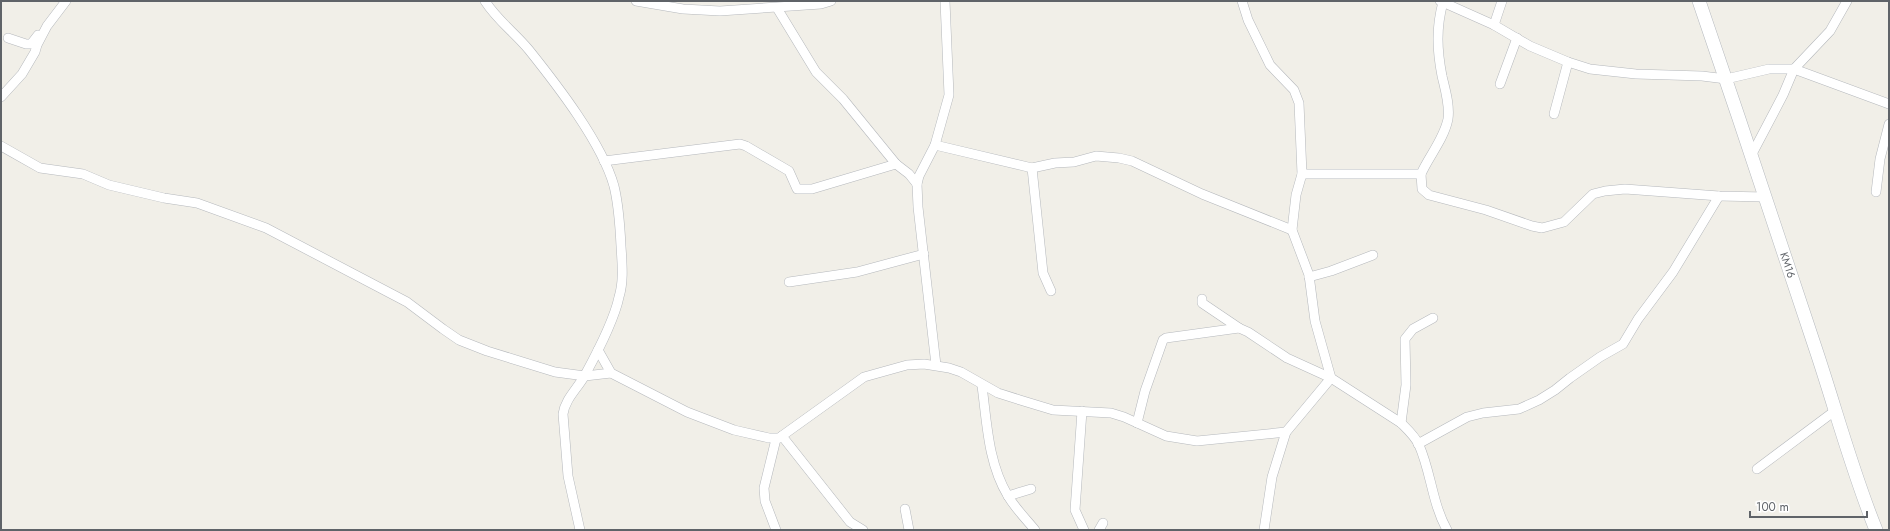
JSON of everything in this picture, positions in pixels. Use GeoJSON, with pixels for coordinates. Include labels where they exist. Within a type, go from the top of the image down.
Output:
{"type":"FeatureCollection","features":[{"type":"Feature","properties":{"kind":"street"},"geometry":{"type":"LineString","coordinates":[[5,37],[26,44],[31,44],[66,1]]}},
{"type":"Feature","properties":{"kind":"street"},"geometry":{"type":"LineString","coordinates":[[485,1],[491,11],[528,49],[553,80],[589,134],[604,161],[613,185],[620,214],[622,266],[619,298],[598,350],[585,376],[564,408],[563,418],[568,476],[580,530]]}},
{"type":"Feature","properties":{"kind":"street"},"geometry":{"type":"LineString","coordinates":[[636,1],[683,9],[720,11],[757,5],[776,8],[790,4],[821,4],[831,1]]}},
{"type":"Feature","properties":{"kind":"street"},"geometry":{"type":"LineString","coordinates":[[936,365],[918,208],[917,184],[923,165],[935,145],[949,95],[945,1]]}},
{"type":"Feature","properties":{"kind":"street"},"geometry":{"type":"LineString","coordinates":[[1242,1],[1248,20],[1270,65],[1297,96],[1300,103],[1302,174],[1296,195],[1292,230],[1309,277],[1315,321],[1331,378]]}},
{"type":"Feature","properties":{"kind":"street"},"geometry":{"type":"LineString","coordinates":[[1494,25],[1502,1]]}},
{"type":"Feature","properties":{"kind":"street","name":"KM16"},"geometry":{"type":"LineString","coordinates":[[1699,1],[1752,154],[1836,410],[1858,484],[1876,530]]}},
{"type":"Feature","properties":{"kind":"street"},"geometry":{"type":"LineString","coordinates":[[1752,154],[1782,96],[1794,68],[1830,31],[1847,1]]}},
{"type":"Feature","properties":{"kind":"street"},"geometry":{"type":"LineString","coordinates":[[1765,197],[1719,196],[1625,189],[1605,191],[1593,194],[1564,222],[1542,228],[1486,210],[1430,195],[1422,189],[1421,174],[1433,153],[1448,119],[1437,38],[1441,2],[1494,25],[1530,46],[1568,62],[1590,69],[1636,74],[1702,76],[1726,79],[1769,68],[1794,68],[1889,104]]}},
{"type":"Feature","properties":{"kind":"street"},"geometry":{"type":"LineString","coordinates":[[776,8],[816,72],[843,99],[896,164],[909,174],[917,184]]}},
{"type":"Feature","properties":{"kind":"street"},"geometry":{"type":"LineString","coordinates":[[1,97],[22,74],[35,52],[47,26]]}},
{"type":"Feature","properties":{"kind":"street"},"geometry":{"type":"LineString","coordinates":[[5,37],[35,52]]}},
{"type":"Feature","properties":{"kind":"street"},"geometry":{"type":"LineString","coordinates":[[1500,84],[1517,38]]}},
{"type":"Feature","properties":{"kind":"street"},"geometry":{"type":"LineString","coordinates":[[1554,114],[1568,62]]}},
{"type":"Feature","properties":{"kind":"street"},"geometry":{"type":"LineString","coordinates":[[1876,192],[1880,158],[1889,124]]}},
{"type":"Feature","properties":{"kind":"street"},"geometry":{"type":"LineString","coordinates":[[604,161],[740,144],[789,171],[798,189],[812,189],[896,164]]}},
{"type":"Feature","properties":{"kind":"street"},"geometry":{"type":"LineString","coordinates":[[935,145],[1032,168],[1055,163],[1074,162],[1096,156],[1132,161],[1202,194],[1292,230]]}},
{"type":"Feature","properties":{"kind":"street"},"geometry":{"type":"LineString","coordinates":[[1,146],[40,168],[83,174],[109,185],[164,198],[197,203],[266,228],[407,302],[442,329],[460,340],[487,352],[555,372],[585,376],[611,373]]}},
{"type":"Feature","properties":{"kind":"street"},"geometry":{"type":"LineString","coordinates":[[1032,168],[1043,273],[1051,291]]}},
{"type":"Feature","properties":{"kind":"street"},"geometry":{"type":"LineString","coordinates":[[1302,174],[1421,174]]}},
{"type":"Feature","properties":{"kind":"street"},"geometry":{"type":"LineString","coordinates":[[1418,444],[1467,417],[1483,413],[1518,409],[1540,400],[1600,357],[1623,344],[1638,320],[1673,272],[1719,196]]}},
{"type":"Feature","properties":{"kind":"street"},"geometry":{"type":"LineString","coordinates":[[789,282],[857,272],[924,254]]}},
{"type":"Feature","properties":{"kind":"street"},"geometry":{"type":"LineString","coordinates":[[1309,277],[1331,271],[1374,255]]}},
{"type":"Feature","properties":{"kind":"street"},"geometry":{"type":"LineString","coordinates":[[1202,299],[1202,302],[1239,328],[1248,332],[1287,358],[1331,378],[1401,423],[1418,444],[1430,477],[1436,506],[1447,530]]}},
{"type":"Feature","properties":{"kind":"street"},"geometry":{"type":"LineString","coordinates":[[1401,423],[1406,385],[1406,339],[1413,330],[1433,318]]}},
{"type":"Feature","properties":{"kind":"street"},"geometry":{"type":"LineString","coordinates":[[1137,424],[1145,391],[1163,340],[1166,338],[1239,328]]}},
{"type":"Feature","properties":{"kind":"street"},"geometry":{"type":"LineString","coordinates":[[598,350],[611,373],[687,412],[734,430],[779,438],[850,522],[863,530]]}},
{"type":"Feature","properties":{"kind":"street"},"geometry":{"type":"LineString","coordinates":[[776,530],[764,494],[764,480],[779,438],[864,377],[907,365],[936,365],[961,372],[971,377],[982,386],[998,393],[1053,410],[1111,413],[1124,417],[1166,436],[1197,441],[1286,432]]}},
{"type":"Feature","properties":{"kind":"street"},"geometry":{"type":"LineString","coordinates":[[1264,530],[1272,477],[1286,432],[1331,378]]}},
{"type":"Feature","properties":{"kind":"street"},"geometry":{"type":"LineString","coordinates":[[982,386],[990,453],[994,466],[1008,496],[1035,530]]}},
{"type":"Feature","properties":{"kind":"street"},"geometry":{"type":"LineString","coordinates":[[1757,469],[1836,410]]}},
{"type":"Feature","properties":{"kind":"street"},"geometry":{"type":"LineString","coordinates":[[1082,411],[1075,510],[1084,530]]}},
{"type":"Feature","properties":{"kind":"street"},"geometry":{"type":"LineString","coordinates":[[1008,496],[1031,489]]}},
{"type":"Feature","properties":{"kind":"street"},"geometry":{"type":"LineString","coordinates":[[905,509],[908,530]]}}]}
